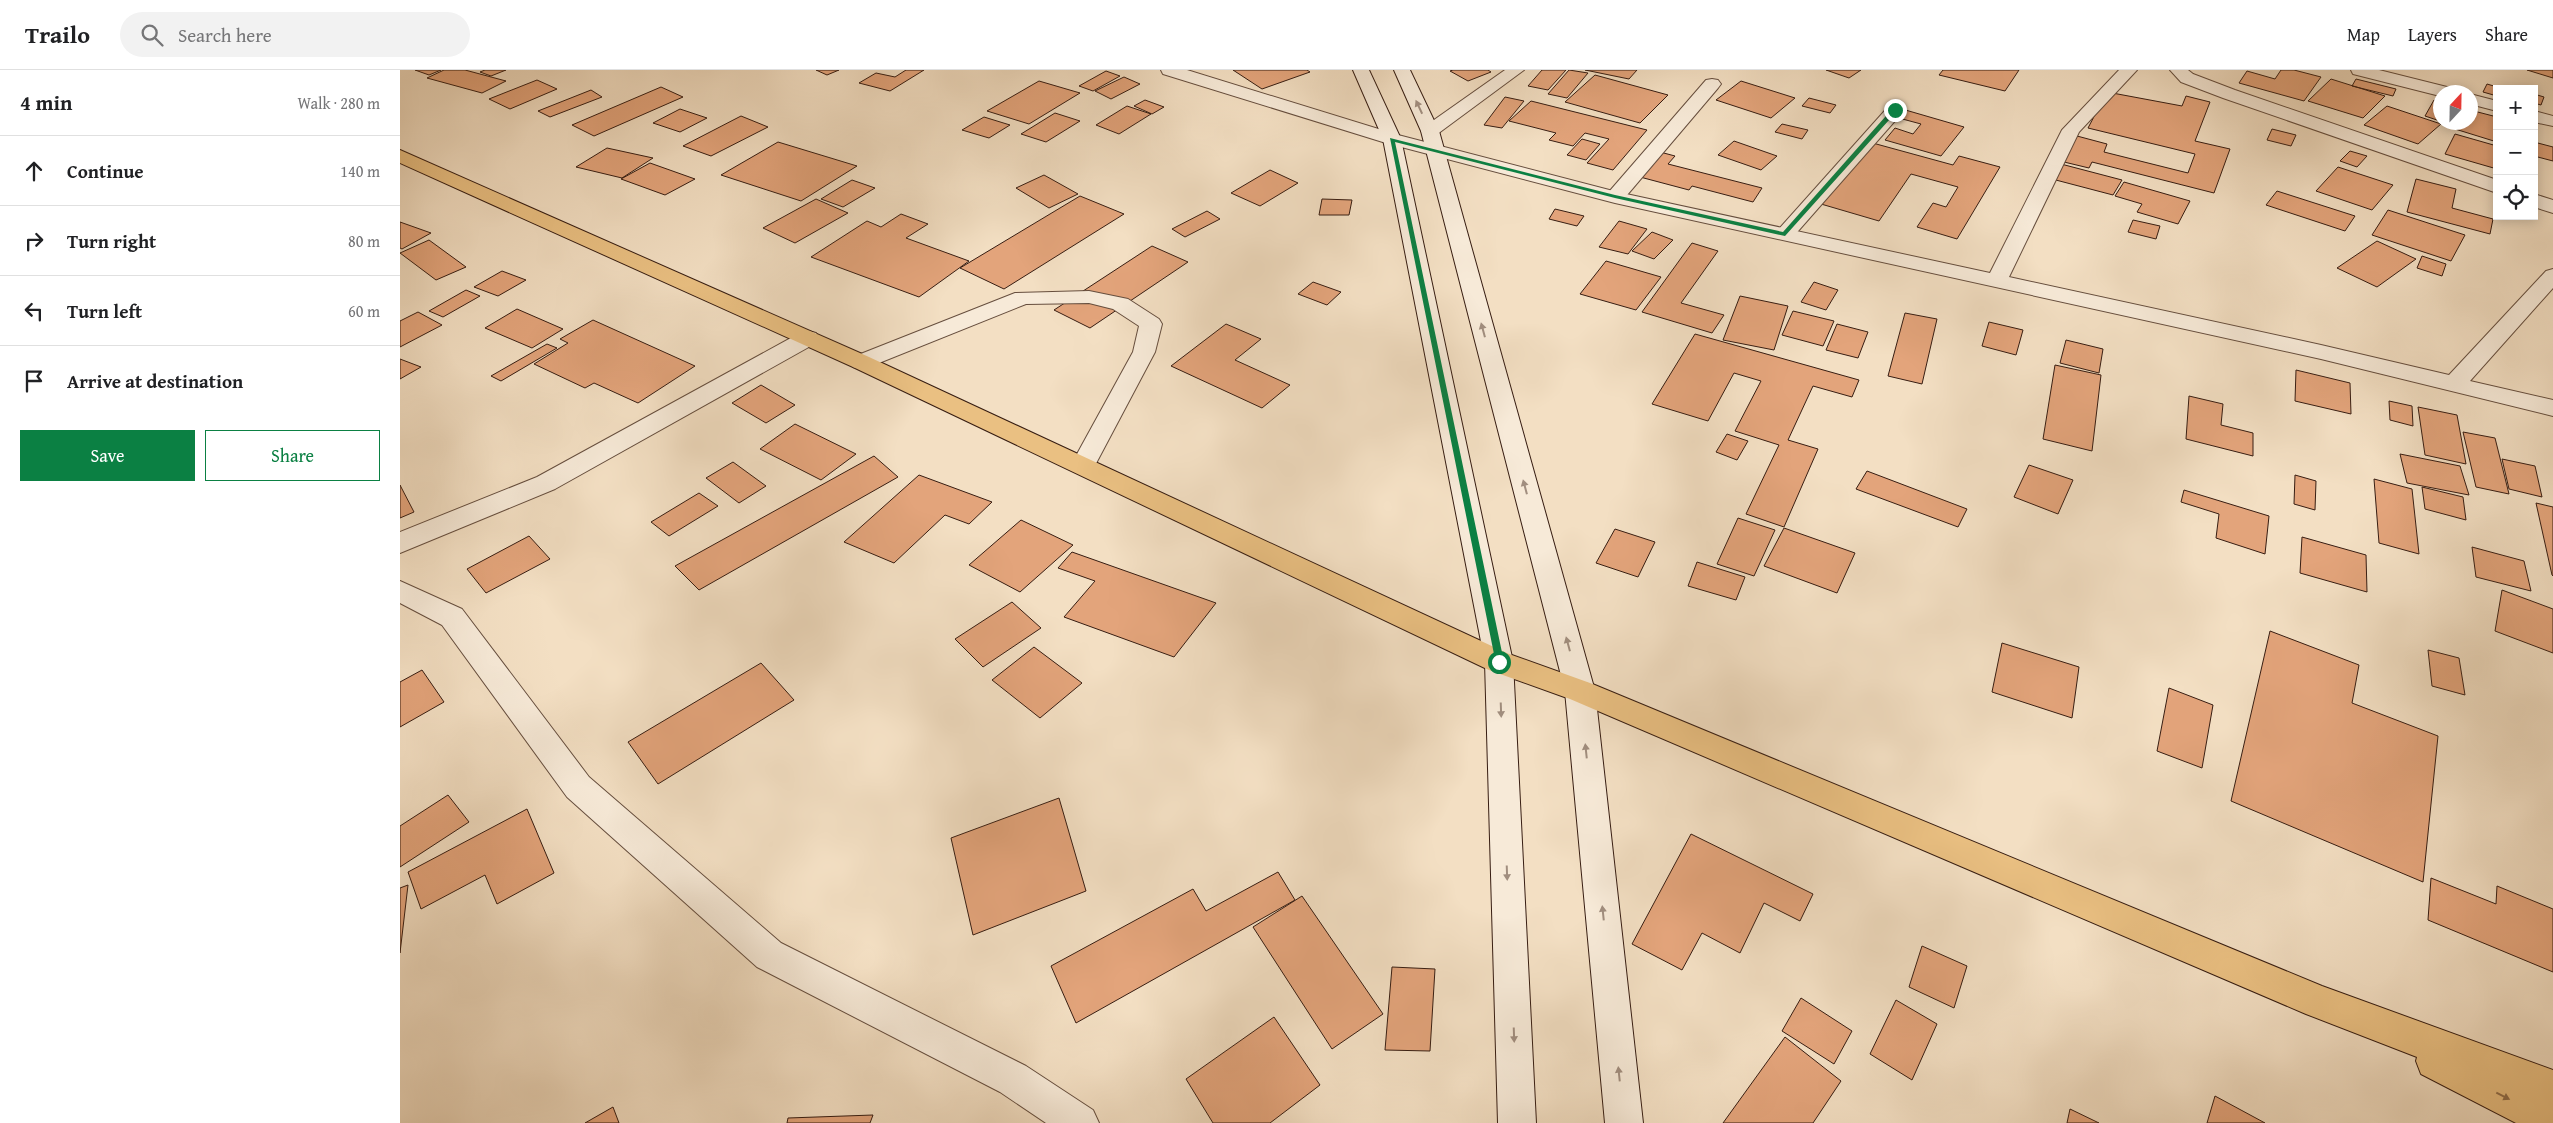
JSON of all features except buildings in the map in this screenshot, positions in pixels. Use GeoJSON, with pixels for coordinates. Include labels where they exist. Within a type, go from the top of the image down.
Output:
{"type":"FeatureCollection","features":[{"type":"Feature","properties":{"kind":"highway"},"geometry":{"type":"LineString","coordinates":[[400,156],[861,362],[1499,662],[1580,691],[2319,1002],[2553,1089]]}},
{"type":"Feature","properties":{"kind":"highway"},"geometry":{"type":"LineString","coordinates":[[2319,1002],[2553,1122]]}},
{"type":"Feature","properties":{"kind":"street"},"geometry":{"type":"LineString","coordinates":[[1168,70],[1392,139],[1432,140],[1615,197],[2322,352],[2553,408]]}},
{"type":"Feature","properties":{"kind":"street"},"geometry":{"type":"LineString","coordinates":[[1362,70],[1392,139],[1499,662],[1517,1123]]}},
{"type":"Feature","properties":{"kind":"street"},"geometry":{"type":"LineString","coordinates":[[1402,70],[1432,140],[1580,691],[1624,1123]]}},
{"type":"Feature","properties":{"kind":"street"},"geometry":{"type":"LineString","coordinates":[[1432,140],[1516,70]]}},
{"type":"Feature","properties":{"kind":"street"},"geometry":{"type":"LineString","coordinates":[[1997,281],[2071,130],[2129,70]]}},
{"type":"Feature","properties":{"kind":"street"},"geometry":{"type":"LineString","coordinates":[[2178,70],[2187,78],[2229,94],[2493,186]]}},
{"type":"Feature","properties":{"kind":"street"},"geometry":{"type":"LineString","coordinates":[[2360,70],[2433,89]]}},
{"type":"Feature","properties":{"kind":"street"},"geometry":{"type":"LineString","coordinates":[[1615,197],[1712,84]]}},
{"type":"Feature","properties":{"kind":"street"},"geometry":{"type":"LineString","coordinates":[[2478,101],[2493,105]]}},
{"type":"Feature","properties":{"kind":"street"},"geometry":{"type":"LineString","coordinates":[[1785,234],[1895,110]]}},
{"type":"Feature","properties":{"kind":"street"},"geometry":{"type":"LineString","coordinates":[[2538,117],[2553,121]]}},
{"type":"Feature","properties":{"kind":"street"},"geometry":{"type":"LineString","coordinates":[[2538,201],[2553,207]]}},
{"type":"Feature","properties":{"kind":"street"},"geometry":{"type":"LineString","coordinates":[[2454,384],[2553,275]]}},
{"type":"Feature","properties":{"kind":"street"},"geometry":{"type":"LineString","coordinates":[[861,362],[1023,298],[1089,297],[1120,304],[1151,324],[1144,352],[1083,465]]}},
{"type":"Feature","properties":{"kind":"street"},"geometry":{"type":"LineString","coordinates":[[400,543],[546,483],[808,338]]}},
{"type":"Feature","properties":{"kind":"street"},"geometry":{"type":"LineString","coordinates":[[400,591],[452,617],[578,787],[769,955],[1014,1079],[1080,1123]]}},
{"type":"Feature","properties":{"kind":"route"},"geometry":{"type":"LineString","coordinates":[[1499,662],[1392,139],[1615,197],[1785,234],[1895,110]]}}]}
